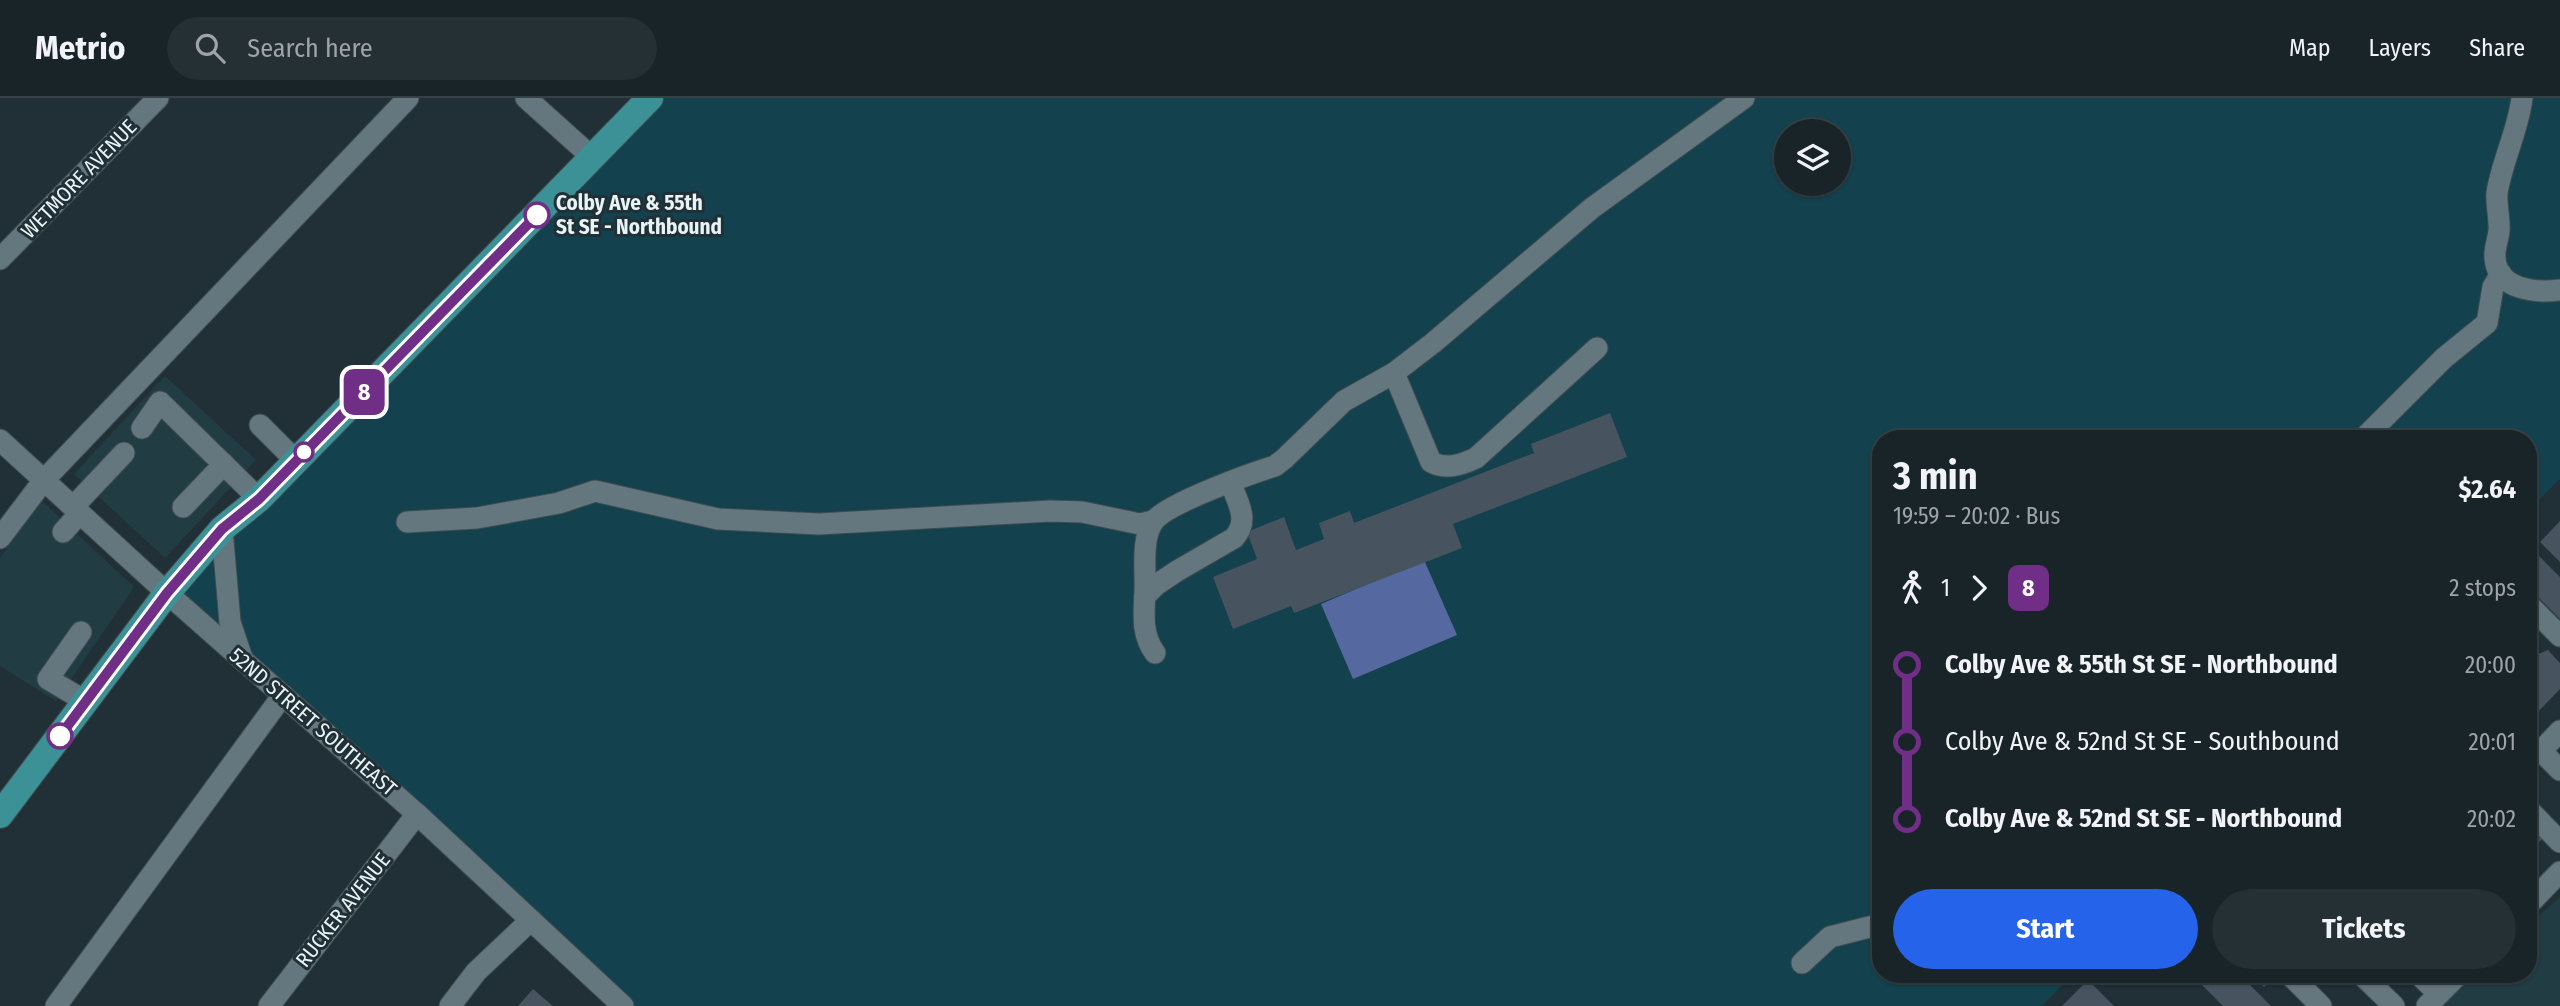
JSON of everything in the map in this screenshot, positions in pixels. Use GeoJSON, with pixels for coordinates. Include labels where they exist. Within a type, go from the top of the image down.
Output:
{"type":"FeatureCollection","features":[{"type":"Feature","properties":{"kind":"main road"},"geometry":{"type":"LineString","coordinates":[[0,815],[167,593],[222,529],[259,499],[650,98]]}},
{"type":"Feature","properties":{"kind":"street","name":"WETMORE AVENUE"},"geometry":{"type":"LineString","coordinates":[[0,260],[158,98]]}},
{"type":"Feature","properties":{"kind":"street"},"geometry":{"type":"LineString","coordinates":[[0,538],[44,480],[408,98]]}},
{"type":"Feature","properties":{"kind":"street"},"geometry":{"type":"LineString","coordinates":[[526,98],[593,158]]}},
{"type":"Feature","properties":{"kind":"street"},"geometry":{"type":"LineString","coordinates":[[407,522],[477,518],[559,503],[595,491],[718,519],[768,522],[819,524],[1050,511],[1082,512],[1140,524],[1153,521],[1165,512],[1230,482],[1275,466],[1344,401],[1394,373],[1592,208],[1744,98]]}},
{"type":"Feature","properties":{"kind":"street"},"geometry":{"type":"LineString","coordinates":[[2522,98],[2520,117],[2497,195],[2499,231],[2494,256],[2506,280],[2523,289],[2542,293],[2560,290]]}},
{"type":"Feature","properties":{"kind":"street"},"geometry":{"type":"LineString","coordinates":[[2372,430],[2444,358],[2487,323],[2493,287],[2501,274]]}},
{"type":"Feature","properties":{"kind":"street"},"geometry":{"type":"LineString","coordinates":[[1394,373],[1431,462],[1440,467],[1461,465],[1476,458],[1597,348]]}},
{"type":"Feature","properties":{"kind":"street"},"geometry":{"type":"LineString","coordinates":[[142,428],[160,402],[259,499]]}},
{"type":"Feature","properties":{"kind":"street"},"geometry":{"type":"LineString","coordinates":[[260,425],[296,461]]}},
{"type":"Feature","properties":{"kind":"street","name":"52ND STREET SOUTHEAST"},"geometry":{"type":"LineString","coordinates":[[0,440],[167,593],[417,814],[623,1006]]}},
{"type":"Feature","properties":{"kind":"street"},"geometry":{"type":"LineString","coordinates":[[62,532],[76,510],[124,453]]}},
{"type":"Feature","properties":{"kind":"street"},"geometry":{"type":"LineString","coordinates":[[183,507],[224,464]]}},
{"type":"Feature","properties":{"kind":"street"},"geometry":{"type":"LineString","coordinates":[[1145,596],[1156,585],[1239,532],[1244,525],[1243,517],[1230,482]]}},
{"type":"Feature","properties":{"kind":"street"},"geometry":{"type":"LineString","coordinates":[[1153,521],[1147,536],[1143,623],[1148,644],[1155,653]]}},
{"type":"Feature","properties":{"kind":"street"},"geometry":{"type":"LineString","coordinates":[[222,529],[230,622],[243,660]]}},
{"type":"Feature","properties":{"kind":"street"},"geometry":{"type":"LineString","coordinates":[[2537,614],[2560,636]]}},
{"type":"Feature","properties":{"kind":"street"},"geometry":{"type":"LineString","coordinates":[[81,632],[48,679],[85,701]]}},
{"type":"Feature","properties":{"kind":"street"},"geometry":{"type":"LineString","coordinates":[[56,1006],[283,695]]}},
{"type":"Feature","properties":{"kind":"street"},"geometry":{"type":"LineString","coordinates":[[2560,731],[2540,751],[2560,770]]}},
{"type":"Feature","properties":{"kind":"street","name":"RUCKER AVENUE"},"geometry":{"type":"LineString","coordinates":[[269,1006],[417,814]]}},
{"type":"Feature","properties":{"kind":"street"},"geometry":{"type":"LineString","coordinates":[[2537,818],[2560,842]]}},
{"type":"Feature","properties":{"kind":"street"},"geometry":{"type":"LineString","coordinates":[[2537,896],[2560,872]]}},
{"type":"Feature","properties":{"kind":"street"},"geometry":{"type":"LineString","coordinates":[[450,1006],[475,972],[531,920]]}},
{"type":"Feature","properties":{"kind":"street"},"geometry":{"type":"LineString","coordinates":[[1802,963],[1830,937],[1872,926]]}},
{"type":"Feature","properties":{"kind":"street"},"geometry":{"type":"LineString","coordinates":[[2298,983],[2321,1006]]}},
{"type":"Feature","properties":{"kind":"street"},"geometry":{"type":"LineString","coordinates":[[2370,983],[2394,1006]]}},
{"type":"Feature","properties":{"kind":"street"},"geometry":{"type":"LineString","coordinates":[[2423,983],[2433,1000],[2450,983]]}},
{"type":"Feature","properties":{"kind":"shaded area"},"geometry":{"type":"Polygon","coordinates":[[[650,98],[2560,98],[2560,479],[2537,502],[2537,430],[1872,430],[1872,983],[2064,983],[2042,1006],[623,1006],[167,593],[650,98]]]}},
{"type":"Feature","properties":{"kind":"shaded area"},"geometry":{"type":"Polygon","coordinates":[[[165,376],[256,460],[165,558],[74,474],[165,376]]]}},
{"type":"Feature","properties":{"kind":"shaded area"},"geometry":{"type":"Polygon","coordinates":[[[41,500],[134,587],[56,701],[0,666],[0,558],[41,500]]]}},
{"type":"Feature","properties":{"kind":"shaded area"},"geometry":{"type":"Polygon","coordinates":[[[2560,897],[2560,1006],[2441,1006],[2466,983],[2537,983],[2537,918],[2560,897]]]}},
{"type":"Feature","properties":{"kind":"water"},"geometry":{"type":"Polygon","coordinates":[[[1424,560],[1457,635],[1353,679],[1321,604],[1424,560]]]}},
{"type":"Feature","properties":{"kind":"building"},"geometry":{"type":"Polygon","coordinates":[[[1610,413],[1627,457],[1453,524],[1462,548],[1294,613],[1291,606],[1233,629],[1213,577],[1257,559],[1247,532],[1284,517],[1296,550],[1324,539],[1319,523],[1350,511],[1354,523],[1534,453],[1531,444],[1610,413]]]}},
{"type":"Feature","properties":{"kind":"building"},"geometry":{"type":"Polygon","coordinates":[[[2560,521],[2560,562],[2540,542],[2560,521]]]}},
{"type":"Feature","properties":{"kind":"building"},"geometry":{"type":"Polygon","coordinates":[[[2537,554],[2560,577],[2560,619],[2537,596],[2537,554]]]}},
{"type":"Feature","properties":{"kind":"building"},"geometry":{"type":"Polygon","coordinates":[[[2548,650],[2560,663],[2560,689],[2537,713],[2537,654],[2548,650]]]}},
{"type":"Feature","properties":{"kind":"building"},"geometry":{"type":"Polygon","coordinates":[[[2537,824],[2547,834],[2537,844],[2537,824]]]}},
{"type":"Feature","properties":{"kind":"building"},"geometry":{"type":"Polygon","coordinates":[[[2085,983],[2091,983],[2114,1006],[2062,1006],[2085,983]]]}},
{"type":"Feature","properties":{"kind":"building"},"geometry":{"type":"Polygon","coordinates":[[[2200,983],[2248,983],[2271,1006],[2223,1006],[2200,983]]]}},
{"type":"Feature","properties":{"kind":"building"},"geometry":{"type":"Polygon","coordinates":[[[533,989],[553,1006],[518,1006],[533,989]]]}},
{"type":"Feature","properties":{"kind":"bus line","name":"8"},"geometry":{"type":"LineString","coordinates":[[60,736],[167,593],[222,529],[259,499],[537,215]]}},
{"type":"Feature","properties":{"kind":"place","name":"Colby Ave & 55th St SE - Northbound"},"geometry":{"type":"Point","coordinates":[537,215]}}]}
